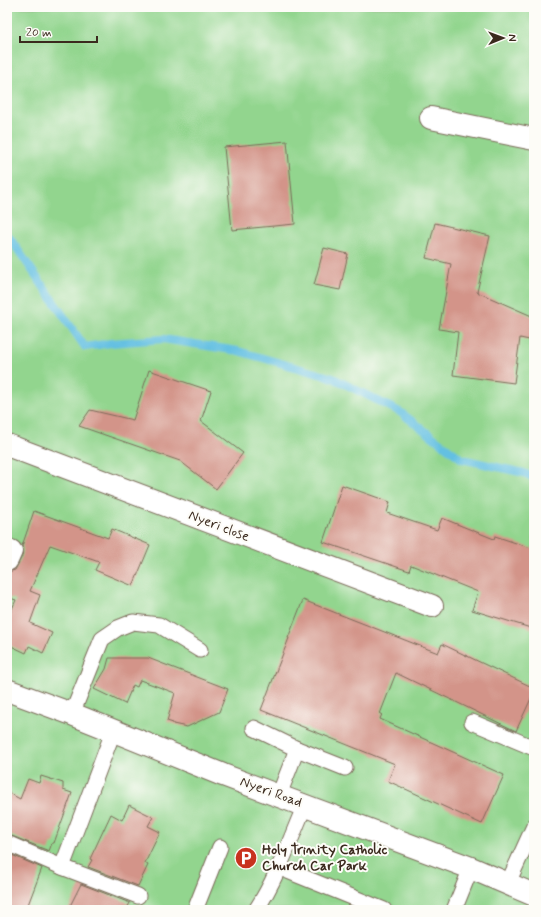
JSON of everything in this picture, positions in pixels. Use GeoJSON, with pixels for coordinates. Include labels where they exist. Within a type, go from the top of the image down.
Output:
{"type":"FeatureCollection","features":[{"type":"Feature","properties":{"kind":"street"},"geometry":{"type":"LineString","coordinates":[[431,118],[534,139]]}},
{"type":"Feature","properties":{"kind":"street","name":"Nyeri close"},"geometry":{"type":"LineString","coordinates":[[7,445],[432,606]]}},
{"type":"Feature","properties":{"kind":"street","name":"Nyeri Road"},"geometry":{"type":"LineString","coordinates":[[7,690],[72,714],[223,775],[508,882],[534,895]]}},
{"type":"Feature","properties":{"kind":"lane"},"geometry":{"type":"LineString","coordinates":[[72,714],[102,639],[118,628],[133,622],[159,625],[200,650]]}},
{"type":"Feature","properties":{"kind":"lane"},"geometry":{"type":"LineString","coordinates":[[472,722],[534,748]]}},
{"type":"Feature","properties":{"kind":"lane"},"geometry":{"type":"LineString","coordinates":[[254,728],[297,749],[345,768]]}},
{"type":"Feature","properties":{"kind":"lane"},"geometry":{"type":"LineString","coordinates":[[62,867],[114,732]]}},
{"type":"Feature","properties":{"kind":"lane"},"geometry":{"type":"LineString","coordinates":[[279,795],[297,749]]}},
{"type":"Feature","properties":{"kind":"lane"},"geometry":{"type":"LineString","coordinates":[[256,910],[278,867],[305,805]]}},
{"type":"Feature","properties":{"kind":"lane"},"geometry":{"type":"LineString","coordinates":[[508,882],[534,826]]}},
{"type":"Feature","properties":{"kind":"lane"},"geometry":{"type":"LineString","coordinates":[[7,843],[62,867],[138,896]]}},
{"type":"Feature","properties":{"kind":"lane"},"geometry":{"type":"LineString","coordinates":[[195,910],[220,847]]}},
{"type":"Feature","properties":{"kind":"lane"},"geometry":{"type":"LineString","coordinates":[[278,867],[384,910]]}},
{"type":"Feature","properties":{"kind":"lane"},"geometry":{"type":"LineString","coordinates":[[454,910],[471,868]]}},
{"type":"Feature","properties":{"kind":"green space"},"geometry":{"type":"Polygon","coordinates":[[[7,7],[534,7],[534,910],[7,910],[7,7]]]}},
{"type":"Feature","properties":{"kind":"building"},"geometry":{"type":"Polygon","coordinates":[[[287,141],[295,224],[232,230],[224,147],[287,141]]]}},
{"type":"Feature","properties":{"kind":"building"},"geometry":{"type":"Polygon","coordinates":[[[435,223],[490,236],[477,292],[534,317],[534,341],[520,338],[514,383],[453,375],[458,332],[439,329],[451,264],[426,258],[435,223]]]}},
{"type":"Feature","properties":{"kind":"building"},"geometry":{"type":"Polygon","coordinates":[[[324,248],[348,254],[340,290],[314,285],[324,248]]]}},
{"type":"Feature","properties":{"kind":"building"},"geometry":{"type":"Polygon","coordinates":[[[149,370],[211,391],[201,421],[243,453],[216,489],[180,461],[79,426],[90,410],[133,420],[149,370]]]}},
{"type":"Feature","properties":{"kind":"building"},"geometry":{"type":"Polygon","coordinates":[[[342,485],[390,502],[387,513],[437,530],[442,518],[494,539],[495,536],[534,549],[534,629],[472,610],[478,592],[411,565],[409,571],[323,542],[342,485]]]}},
{"type":"Feature","properties":{"kind":"building"},"geometry":{"type":"Polygon","coordinates":[[[34,511],[108,538],[112,529],[150,545],[133,586],[95,570],[99,562],[50,545],[30,591],[40,595],[30,623],[52,633],[43,653],[29,646],[26,653],[7,644],[7,620],[16,600],[7,597],[7,572],[15,570],[22,556],[22,546],[34,511]]]}},
{"type":"Feature","properties":{"kind":"building"},"geometry":{"type":"Polygon","coordinates":[[[303,600],[438,653],[442,644],[534,688],[534,692],[516,731],[396,673],[380,714],[382,714],[380,719],[504,775],[482,824],[388,781],[395,764],[261,710],[303,600]]]}},
{"type":"Feature","properties":{"kind":"building"},"geometry":{"type":"Polygon","coordinates":[[[109,658],[148,658],[228,689],[219,712],[187,727],[173,724],[167,721],[175,693],[140,680],[137,687],[133,685],[125,704],[94,689],[106,669],[109,658]]]}},
{"type":"Feature","properties":{"kind":"building"},"geometry":{"type":"Polygon","coordinates":[[[41,776],[63,783],[63,790],[72,793],[54,843],[52,843],[49,851],[7,834],[7,792],[20,799],[28,779],[39,783],[41,776]]]}},
{"type":"Feature","properties":{"kind":"building"},"geometry":{"type":"Polygon","coordinates":[[[129,805],[153,817],[148,826],[160,832],[145,863],[148,865],[138,886],[88,867],[92,860],[90,859],[111,814],[122,820],[129,805]]]}},
{"type":"Feature","properties":{"kind":"building"},"geometry":{"type":"Polygon","coordinates":[[[7,853],[42,868],[26,910],[7,910],[7,853]]]}},
{"type":"Feature","properties":{"kind":"building"},"geometry":{"type":"Polygon","coordinates":[[[81,884],[130,903],[126,910],[68,910],[81,884]]]}},
{"type":"Feature","properties":{"kind":"waterway"},"geometry":{"type":"LineString","coordinates":[[7,234],[85,347],[111,343],[163,339],[238,351],[333,378],[400,412],[462,459],[524,473],[534,478]]}},
{"type":"Feature","properties":{"kind":"place","name":"Holy Trinity Catholic Church Car Park"},"geometry":{"type":"Point","coordinates":[246,858]}}]}
